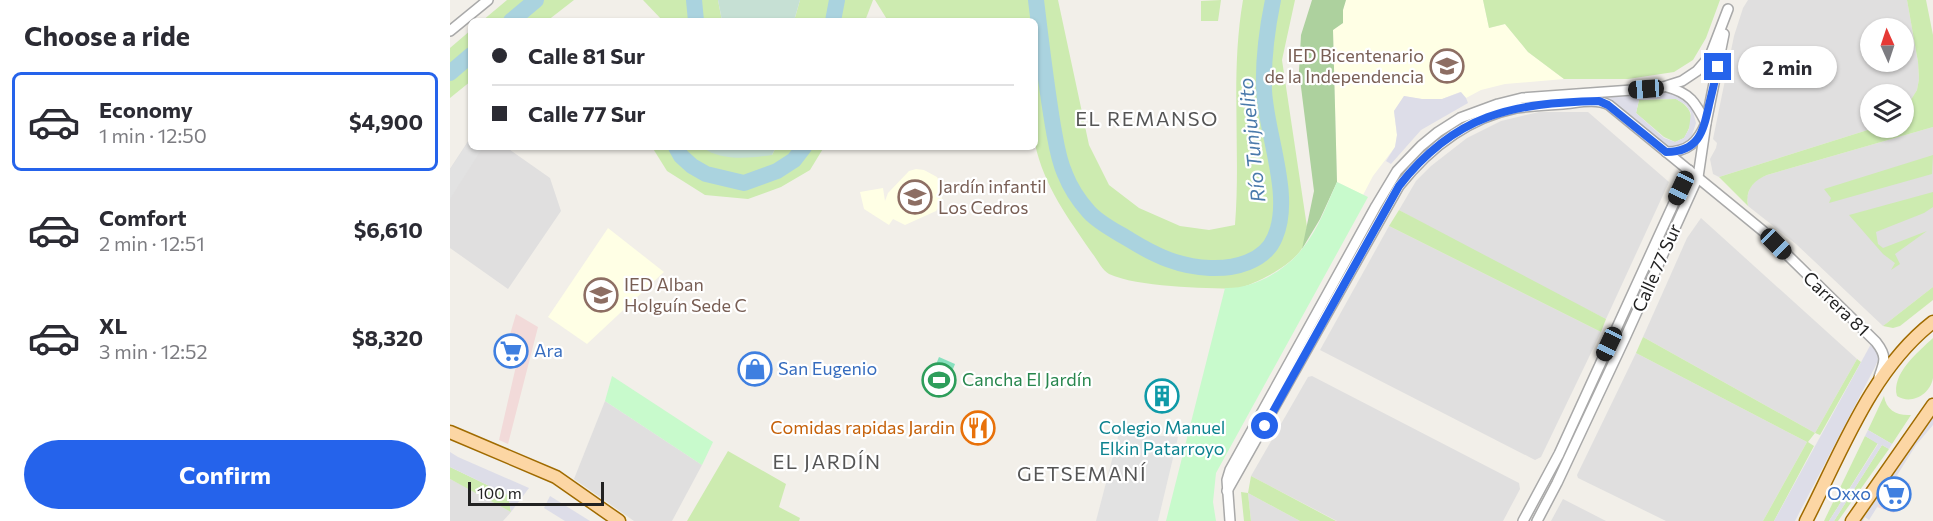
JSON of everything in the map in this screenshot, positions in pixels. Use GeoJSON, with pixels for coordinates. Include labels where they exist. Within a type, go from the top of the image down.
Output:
{"type":"FeatureCollection","features":[{"type":"Feature","properties":{"kind":"main road"},"geometry":{"type":"LineString","coordinates":[[1806,521],[1876,386],[1901,352],[1933,322]]}},
{"type":"Feature","properties":{"kind":"main road"},"geometry":{"type":"LineString","coordinates":[[1852,521],[1933,405]]}},
{"type":"Feature","properties":{"kind":"main road"},"geometry":{"type":"LineString","coordinates":[[450,432],[556,477],[619,521]]}},
{"type":"Feature","properties":{"kind":"street"},"geometry":{"type":"LineString","coordinates":[[450,31],[488,0]]}},
{"type":"Feature","properties":{"kind":"street"},"geometry":{"type":"LineString","coordinates":[[1230,521],[1227,480],[1230,471],[1376,206],[1398,171],[1421,146],[1460,118],[1512,100],[1667,87],[1690,77],[1706,62],[1714,48],[1730,4]]}},
{"type":"Feature","properties":{"kind":"street","name":"Calle 77 Sur"},"geometry":{"type":"LineString","coordinates":[[1537,521],[1601,390],[1698,177],[1706,123],[1730,4]]}},
{"type":"Feature","properties":{"kind":"street"},"geometry":{"type":"LineString","coordinates":[[1666,152],[1682,151],[1693,145],[1706,123],[1691,98],[1685,93],[1667,87]]}},
{"type":"Feature","properties":{"kind":"street","name":"Carrera 81"},"geometry":{"type":"LineString","coordinates":[[1227,491],[1399,186],[1414,167],[1435,147],[1460,130],[1486,116],[1519,108],[1593,102],[1608,105],[1763,231],[1876,342],[1885,357],[1876,386]]}},
{"type":"Feature","properties":{"kind":"street","name":"Calle 77 Sur"},"geometry":{"type":"LineString","coordinates":[[1523,521],[1559,454],[1689,170]]}},
{"type":"Feature","properties":{"kind":"shaded area"},"geometry":{"type":"Polygon","coordinates":[[[718,0],[800,0],[795,18],[721,18],[718,0]]]}},
{"type":"Feature","properties":{"kind":"shaded area","name":"IED Bicentenario de la Independencia"},"geometry":{"type":"Polygon","coordinates":[[[1346,0],[1483,0],[1489,28],[1505,24],[1528,52],[1564,79],[1505,84],[1481,90],[1466,98],[1460,92],[1442,99],[1404,96],[1394,111],[1397,135],[1395,147],[1373,176],[1363,195],[1337,182],[1333,30],[1343,23],[1346,0]]]}},
{"type":"Feature","properties":{"kind":"shaded area"},"geometry":{"type":"Polygon","coordinates":[[[1748,0],[1907,0],[1910,18],[1860,18],[1860,72],[1914,72],[1914,39],[1918,62],[1917,90],[1914,95],[1914,84],[1860,84],[1860,132],[1719,177],[1713,174],[1710,159],[1717,143],[1713,139],[1734,36],[1748,0]]]}},
{"type":"Feature","properties":{"kind":"shaded area"},"geometry":{"type":"Polygon","coordinates":[[[1461,92],[1468,103],[1421,130],[1391,164],[1386,161],[1395,147],[1397,135],[1394,111],[1404,96],[1442,99],[1461,92]]]}},
{"type":"Feature","properties":{"kind":"shaded area"},"geometry":{"type":"Polygon","coordinates":[[[1664,92],[1679,96],[1687,100],[1692,108],[1696,123],[1691,138],[1684,146],[1673,148],[1664,145],[1631,116],[1604,98],[1664,92]],[[1676,99],[1639,100],[1636,113],[1664,138],[1675,142],[1684,138],[1689,129],[1691,113],[1686,105],[1676,99]]]}},
{"type":"Feature","properties":{"kind":"shaded area"},"geometry":{"type":"Polygon","coordinates":[[[1539,112],[1588,112],[1669,182],[1606,319],[1496,264],[1399,210],[1416,181],[1467,138],[1501,121],[1539,112]]]}},
{"type":"Feature","properties":{"kind":"shaded area"},"geometry":{"type":"Polygon","coordinates":[[[1933,127],[1933,287],[1883,326],[1796,244],[1748,206],[1747,197],[1757,179],[1767,175],[1895,138],[1914,138],[1914,132],[1933,127]]]}},
{"type":"Feature","properties":{"kind":"shaded area"},"geometry":{"type":"Polygon","coordinates":[[[468,142],[468,150],[510,150],[550,178],[561,211],[508,289],[450,248],[450,169],[468,142]]]}},
{"type":"Feature","properties":{"kind":"shaded area"},"geometry":{"type":"Polygon","coordinates":[[[468,142],[468,150],[481,150],[450,199],[450,169],[468,142]]]}},
{"type":"Feature","properties":{"kind":"shaded area"},"geometry":{"type":"Polygon","coordinates":[[[707,150],[774,150],[772,155],[736,158],[707,150]]]}},
{"type":"Feature","properties":{"kind":"shaded area","name":"Jardín infantil Los Cedros"},"geometry":{"type":"Polygon","coordinates":[[[924,170],[937,177],[941,184],[942,201],[936,211],[905,225],[893,219],[889,225],[864,209],[860,192],[883,188],[885,201],[888,193],[909,171],[924,170]]]}},
{"type":"Feature","properties":{"kind":"shaded area"},"geometry":{"type":"Polygon","coordinates":[[[1701,218],[1857,359],[1815,433],[1643,337],[1687,238],[1701,218]]]}},
{"type":"Feature","properties":{"kind":"shaded area"},"geometry":{"type":"Polygon","coordinates":[[[1389,226],[1601,332],[1541,457],[1535,460],[1320,350],[1389,226]]]}},
{"type":"Feature","properties":{"kind":"shaded area","name":"IED Alban Holguín Sede C"},"geometry":{"type":"Polygon","coordinates":[[[608,228],[664,272],[587,344],[548,317],[608,228]]]}},
{"type":"Feature","properties":{"kind":"shaded area"},"geometry":{"type":"Polygon","coordinates":[[[516,314],[538,327],[508,444],[499,440],[516,366],[502,362],[516,314]]]}},
{"type":"Feature","properties":{"kind":"shaded area"},"geometry":{"type":"Polygon","coordinates":[[[1871,344],[1879,358],[1795,521],[1774,521],[1871,344]]]}},
{"type":"Feature","properties":{"kind":"shaded area"},"geometry":{"type":"Polygon","coordinates":[[[1636,353],[1807,442],[1763,521],[1666,521],[1578,478],[1577,475],[1636,353]]]}},
{"type":"Feature","properties":{"kind":"shaded area"},"geometry":{"type":"Polygon","coordinates":[[[1312,376],[1519,483],[1520,489],[1503,521],[1337,521],[1251,476],[1308,377],[1312,376]]]}},
{"type":"Feature","properties":{"kind":"shaded area"},"geometry":{"type":"Polygon","coordinates":[[[605,401],[702,465],[672,521],[634,521],[574,479],[605,401]]]}},
{"type":"Feature","properties":{"kind":"shaded area"},"geometry":{"type":"Polygon","coordinates":[[[1933,412],[1933,425],[1916,445],[1869,520],[1865,517],[1863,521],[1858,521],[1933,412]]]}},
{"type":"Feature","properties":{"kind":"shaded area"},"geometry":{"type":"Polygon","coordinates":[[[1868,430],[1892,444],[1889,449],[1882,445],[1834,521],[1829,521],[1878,444],[1865,436],[1868,430]]]}},
{"type":"Feature","properties":{"kind":"shaded area"},"geometry":{"type":"Polygon","coordinates":[[[1119,433],[1178,437],[1158,521],[1096,521],[1119,433]]]}},
{"type":"Feature","properties":{"kind":"shaded area"},"geometry":{"type":"Polygon","coordinates":[[[450,452],[529,488],[511,512],[508,495],[450,467],[450,452]]]}},
{"type":"Feature","properties":{"kind":"shaded area"},"geometry":{"type":"Polygon","coordinates":[[[450,479],[511,512],[503,521],[450,521],[450,479]]]}},
{"type":"Feature","properties":{"kind":"shaded area"},"geometry":{"type":"Polygon","coordinates":[[[1894,480],[1910,483],[1908,495],[1901,493],[1894,513],[1877,507],[1894,480]]]}},
{"type":"Feature","properties":{"kind":"shaded area"},"geometry":{"type":"Polygon","coordinates":[[[1248,493],[1300,521],[1251,521],[1248,493]]]}},
{"type":"Feature","properties":{"kind":"shaded area"},"geometry":{"type":"Polygon","coordinates":[[[550,496],[590,521],[565,521],[544,508],[550,496]]]}},
{"type":"Feature","properties":{"kind":"shaded area"},"geometry":{"type":"Polygon","coordinates":[[[1563,499],[1606,521],[1551,521],[1563,499]]]}},
{"type":"Feature","properties":{"kind":"green space"},"geometry":{"type":"Polygon","coordinates":[[[507,0],[574,0],[551,18],[486,18],[507,0]]]}},
{"type":"Feature","properties":{"kind":"green space"},"geometry":{"type":"Polygon","coordinates":[[[643,0],[718,0],[721,18],[660,18],[643,0]]]}},
{"type":"Feature","properties":{"kind":"green space"},"geometry":{"type":"Polygon","coordinates":[[[800,0],[873,0],[866,18],[795,18],[800,0]]]}},
{"type":"Feature","properties":{"kind":"green space"},"geometry":{"type":"Polygon","coordinates":[[[875,0],[1058,0],[1089,145],[1109,185],[1139,208],[1180,226],[1209,230],[1235,225],[1237,197],[1236,84],[1243,0],[1295,0],[1282,60],[1307,227],[1302,248],[1289,263],[1262,279],[1236,289],[1136,282],[1109,274],[1066,214],[1044,174],[1039,159],[1037,150],[1038,18],[886,18],[875,0]]]}},
{"type":"Feature","properties":{"kind":"green space"},"geometry":{"type":"Polygon","coordinates":[[[1221,0],[1218,21],[1201,21],[1201,1],[1221,0]]]}},
{"type":"Feature","properties":{"kind":"green space"},"geometry":{"type":"Polygon","coordinates":[[[1312,0],[1346,0],[1343,23],[1333,30],[1337,182],[1320,219],[1302,249],[1314,191],[1299,71],[1301,35],[1312,0]]]}},
{"type":"Feature","properties":{"kind":"green space"},"geometry":{"type":"Polygon","coordinates":[[[1483,0],[1720,0],[1706,38],[1693,60],[1674,72],[1628,79],[1564,79],[1528,52],[1505,24],[1489,28],[1483,0]]]}},
{"type":"Feature","properties":{"kind":"green space"},"geometry":{"type":"Polygon","coordinates":[[[1907,0],[1926,0],[1933,35],[1933,127],[1914,132],[1914,95],[1919,79],[1914,18],[1910,18],[1907,0]]]}},
{"type":"Feature","properties":{"kind":"green space"},"geometry":{"type":"Polygon","coordinates":[[[468,33],[468,83],[450,98],[450,48],[468,33]]]}},
{"type":"Feature","properties":{"kind":"green space"},"geometry":{"type":"Polygon","coordinates":[[[1676,99],[1690,111],[1691,121],[1684,138],[1675,142],[1664,137],[1636,113],[1639,100],[1676,99]]]}},
{"type":"Feature","properties":{"kind":"green space"},"geometry":{"type":"Polygon","coordinates":[[[1860,132],[1860,138],[1895,138],[1767,175],[1751,187],[1747,200],[1748,206],[1719,177],[1860,132]]]}},
{"type":"Feature","properties":{"kind":"green space"},"geometry":{"type":"Polygon","coordinates":[[[654,150],[707,150],[772,155],[774,150],[822,150],[810,170],[781,187],[748,199],[705,195],[667,171],[654,150]]]}},
{"type":"Feature","properties":{"kind":"green space"},"geometry":{"type":"Polygon","coordinates":[[[1933,155],[1932,174],[1829,203],[1831,198],[1824,189],[1933,155]]]}},
{"type":"Feature","properties":{"kind":"green space"},"geometry":{"type":"Polygon","coordinates":[[[1337,182],[1368,197],[1216,473],[1213,502],[1216,521],[1166,521],[1225,288],[1236,288],[1257,282],[1287,265],[1313,234],[1337,182]]]}},
{"type":"Feature","properties":{"kind":"green space"},"geometry":{"type":"Polygon","coordinates":[[[1933,192],[1933,207],[1924,213],[1876,232],[1878,244],[1883,248],[1927,231],[1895,254],[1900,264],[1891,270],[1895,263],[1883,254],[1849,215],[1933,192]]]}},
{"type":"Feature","properties":{"kind":"green space"},"geometry":{"type":"Polygon","coordinates":[[[1399,210],[1606,319],[1601,332],[1389,226],[1399,210]]]}},
{"type":"Feature","properties":{"kind":"green space"},"geometry":{"type":"Polygon","coordinates":[[[1933,287],[1933,300],[1900,326],[1893,328],[1883,326],[1933,287]]]}},
{"type":"Feature","properties":{"kind":"green space"},"geometry":{"type":"Polygon","coordinates":[[[1643,337],[1815,433],[1808,442],[1814,446],[1774,521],[1763,521],[1807,442],[1636,353],[1643,337]]]}},
{"type":"Feature","properties":{"kind":"green space"},"geometry":{"type":"Polygon","coordinates":[[[1933,338],[1931,384],[1919,397],[1902,399],[1897,396],[1896,388],[1902,372],[1913,357],[1933,338]]]}},
{"type":"Feature","properties":{"kind":"green space","name":"Cancha El Jardín"},"geometry":{"type":"Polygon","coordinates":[[[939,357],[955,364],[942,397],[925,391],[939,357]]]}},
{"type":"Feature","properties":{"kind":"green space"},"geometry":{"type":"Polygon","coordinates":[[[1857,359],[1861,362],[1820,435],[1815,433],[1857,359]]]}},
{"type":"Feature","properties":{"kind":"green space"},"geometry":{"type":"Polygon","coordinates":[[[612,376],[713,442],[702,465],[605,401],[612,376]]]}},
{"type":"Feature","properties":{"kind":"green space"},"geometry":{"type":"Polygon","coordinates":[[[1884,396],[1887,405],[1893,411],[1911,415],[1892,444],[1868,430],[1884,396]]]}},
{"type":"Feature","properties":{"kind":"green space"},"geometry":{"type":"Polygon","coordinates":[[[1865,436],[1878,443],[1829,521],[1824,521],[1865,436]]]}},
{"type":"Feature","properties":{"kind":"green space"},"geometry":{"type":"Polygon","coordinates":[[[1882,445],[1889,449],[1838,521],[1834,521],[1882,445]]]}},
{"type":"Feature","properties":{"kind":"green space"},"geometry":{"type":"Polygon","coordinates":[[[728,451],[786,484],[779,507],[800,518],[799,521],[687,521],[728,451]]]}},
{"type":"Feature","properties":{"kind":"green space"},"geometry":{"type":"Polygon","coordinates":[[[450,467],[508,495],[511,512],[450,479],[450,467]]]}},
{"type":"Feature","properties":{"kind":"green space"},"geometry":{"type":"Polygon","coordinates":[[[1251,476],[1336,521],[1300,521],[1248,493],[1251,476]]]}},
{"type":"Feature","properties":{"kind":"green space"},"geometry":{"type":"Polygon","coordinates":[[[1241,492],[1248,493],[1251,521],[1244,521],[1241,492]]]}},
{"type":"Feature","properties":{"kind":"waterway","name":"Río Tunjuelito"},"geometry":{"type":"LineString","coordinates":[[515,18],[536,0]]}},
{"type":"Feature","properties":{"kind":"waterway","name":"Río Tunjuelito"},"geometry":{"type":"LineString","coordinates":[[694,0],[696,18]]}},
{"type":"Feature","properties":{"kind":"waterway","name":"Río Tunjuelito"},"geometry":{"type":"LineString","coordinates":[[834,18],[837,0]]}},
{"type":"Feature","properties":{"kind":"waterway","name":"Río Tunjuelito"},"geometry":{"type":"LineString","coordinates":[[1036,0],[1058,150],[1063,168],[1076,194],[1098,220],[1140,246],[1178,263],[1210,268],[1238,265],[1264,253],[1275,237],[1280,221],[1280,184],[1264,90],[1266,45],[1273,0]]}},
{"type":"Feature","properties":{"kind":"waterway","name":"Río Tunjuelito"},"geometry":{"type":"LineString","coordinates":[[450,73],[468,58]]}},
{"type":"Feature","properties":{"kind":"waterway","name":"Río Tunjuelito"},"geometry":{"type":"LineString","coordinates":[[678,150],[692,166],[706,174],[744,183],[777,171],[794,160],[802,150]]}},
{"type":"Feature","properties":{"kind":"place","name":"IED Bicentenario de la Independencia"},"geometry":{"type":"Point","coordinates":[1447,66]}},
{"type":"Feature","properties":{"kind":"place","name":"Jardín infantil Los Cedros"},"geometry":{"type":"Point","coordinates":[915,197]}},
{"type":"Feature","properties":{"kind":"place","name":"IED Alban Holguín Sede C"},"geometry":{"type":"Point","coordinates":[601,295]}},
{"type":"Feature","properties":{"kind":"place","name":"Ara"},"geometry":{"type":"Point","coordinates":[511,351]}},
{"type":"Feature","properties":{"kind":"place","name":"San Eugenio"},"geometry":{"type":"Point","coordinates":[755,369]}},
{"type":"Feature","properties":{"kind":"place","name":"Cancha El Jardín"},"geometry":{"type":"Point","coordinates":[939,380]}},
{"type":"Feature","properties":{"kind":"place","name":"Colegio Manuel Elkin Patarroyo"},"geometry":{"type":"Point","coordinates":[1162,396]}},
{"type":"Feature","properties":{"kind":"place","name":"Comidas rapidas Jardin"},"geometry":{"type":"Point","coordinates":[978,428]}},
{"type":"Feature","properties":{"kind":"place","name":"Oxxo"},"geometry":{"type":"Point","coordinates":[1894,494]}},
{"type":"Feature","properties":{"kind":"district","name":"EL REMANSO"},"geometry":{"type":"Point","coordinates":[1147,119]}},
{"type":"Feature","properties":{"kind":"district","name":"EL JARDÍN"},"geometry":{"type":"Point","coordinates":[827,462]}},
{"type":"Feature","properties":{"kind":"district","name":"GETSEMANÍ"},"geometry":{"type":"Point","coordinates":[1082,474]}},
{"type":"Feature","properties":{"kind":"route"},"geometry":{"type":"LineString","coordinates":[[1265,426],[1399,186],[1414,167],[1435,147],[1486,116],[1519,108],[1599,101],[1608,105],[1666,152],[1682,151],[1693,145],[1702,133],[1718,67]]}}]}
